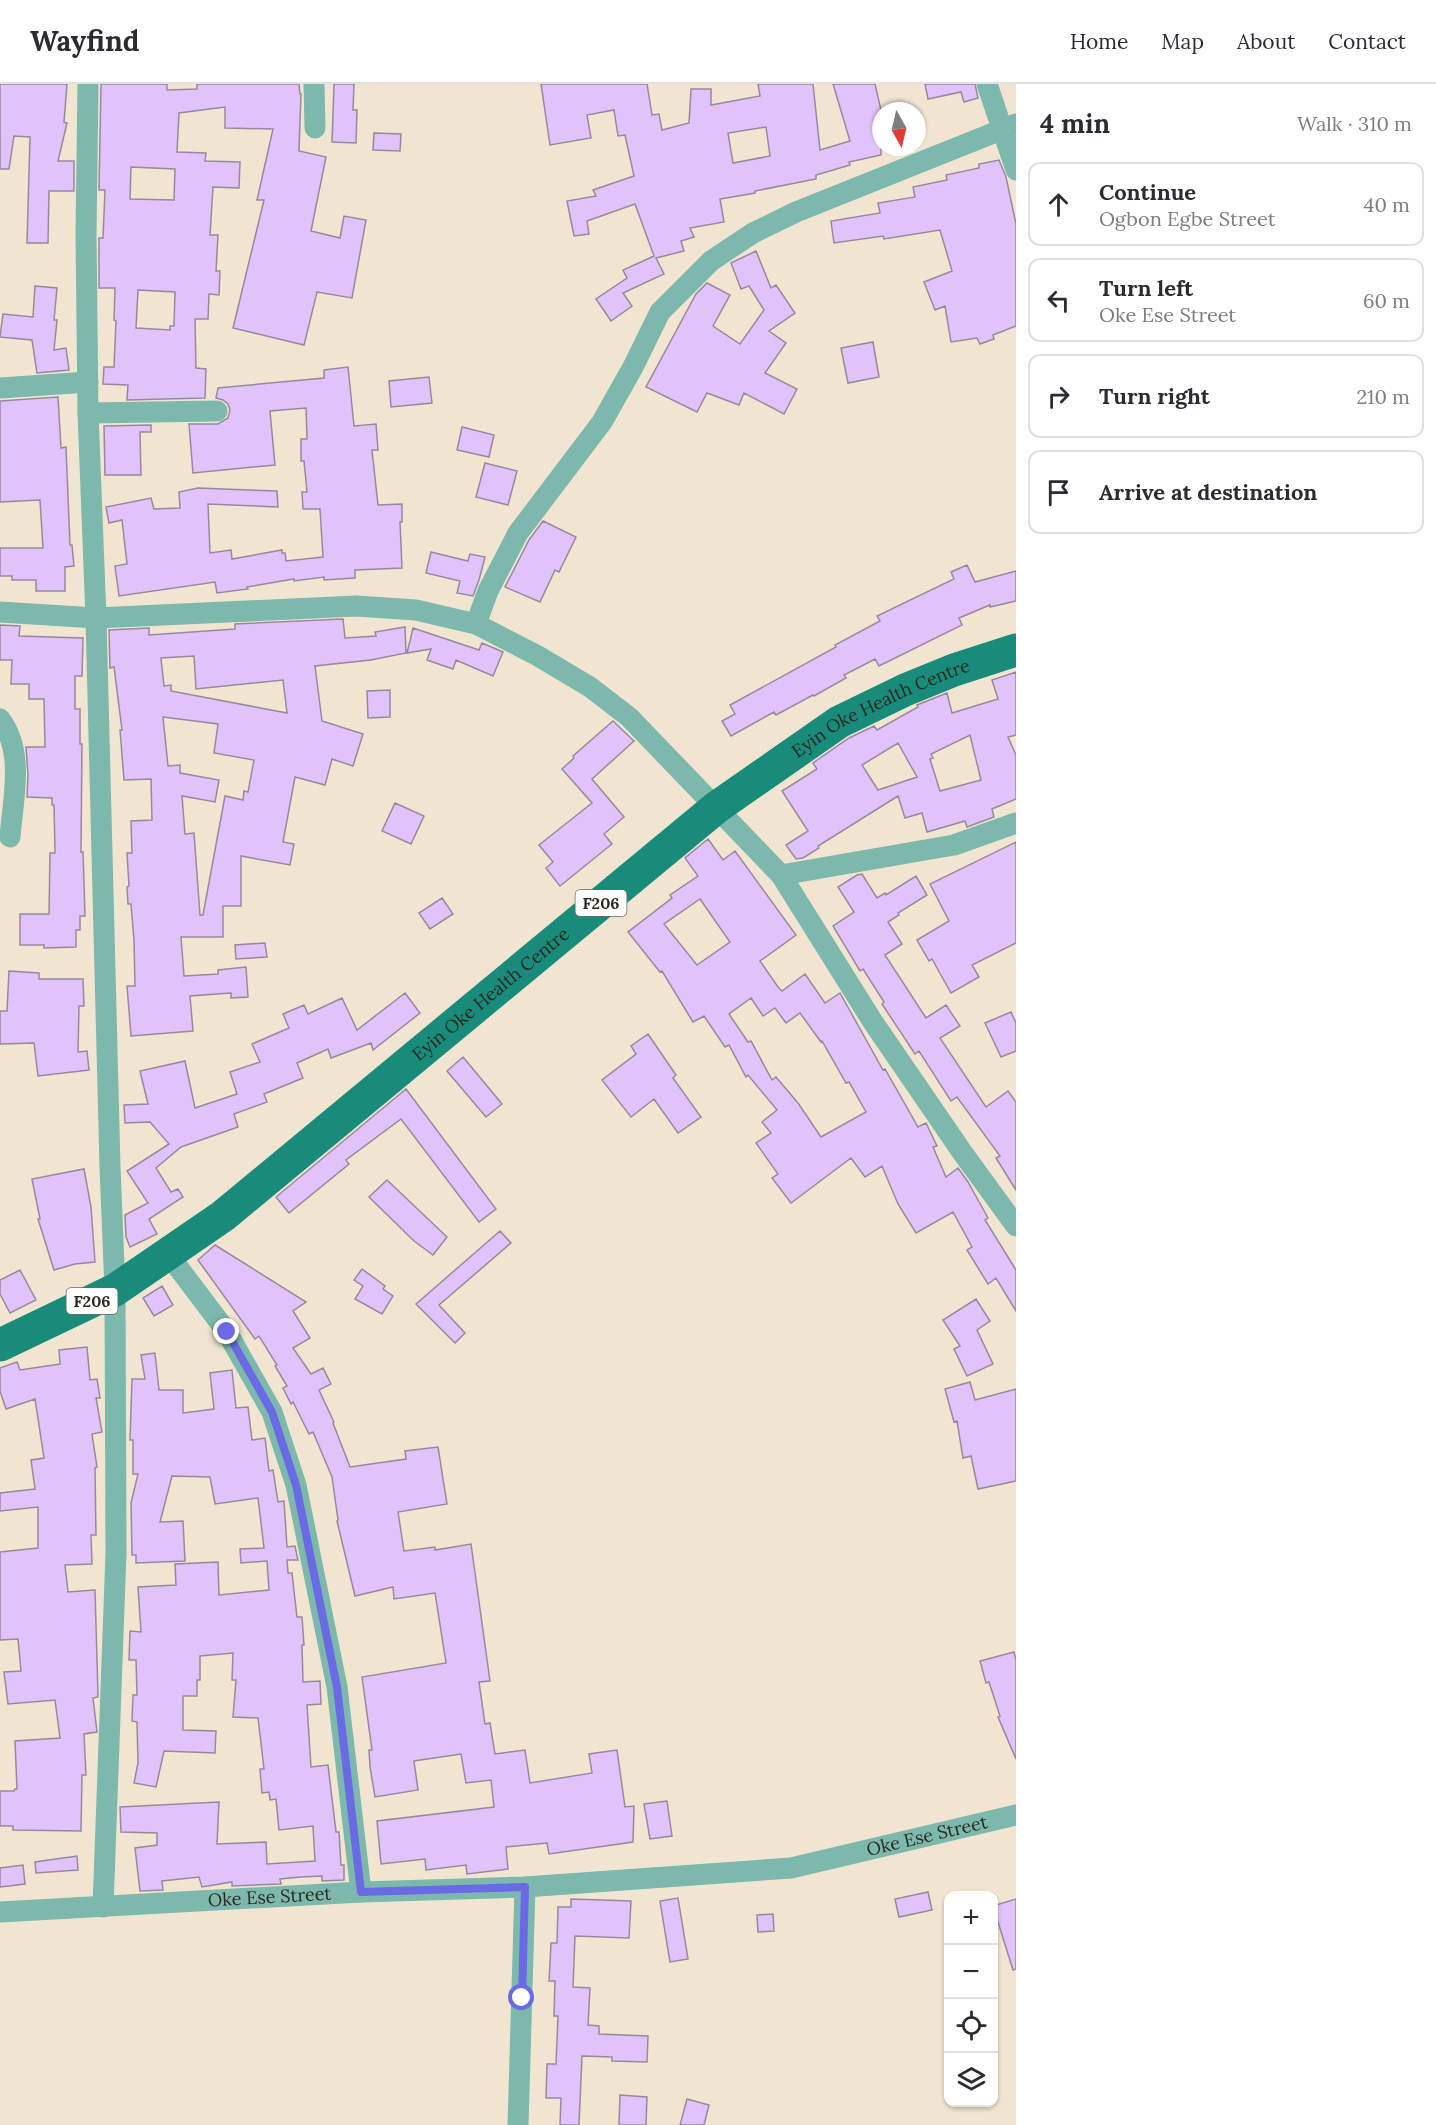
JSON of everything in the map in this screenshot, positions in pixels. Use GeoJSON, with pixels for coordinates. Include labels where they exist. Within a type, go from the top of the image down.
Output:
{"type":"FeatureCollection","features":[{"type":"Feature","properties":{"kind":"main road","name":"Eyin Oke Health Centre"},"geometry":{"type":"LineString","coordinates":[[173,1250],[223,1216],[717,807],[839,722],[905,690],[954,670],[1016,650]]}},
{"type":"Feature","properties":{"kind":"main road","name":"F206"},"geometry":{"type":"LineString","coordinates":[[0,1345],[115,1290],[173,1250]]}},
{"type":"Feature","properties":{"kind":"street"},"geometry":{"type":"LineString","coordinates":[[88,84],[86,234],[88,412],[115,1290],[116,1553],[103,1907]]}},
{"type":"Feature","properties":{"kind":"street"},"geometry":{"type":"LineString","coordinates":[[314,84],[315,128]]}},
{"type":"Feature","properties":{"kind":"street"},"geometry":{"type":"LineString","coordinates":[[987,84],[1009,127],[1016,170]]}},
{"type":"Feature","properties":{"kind":"street"},"geometry":{"type":"LineString","coordinates":[[476,624],[488,591],[518,533],[602,422],[660,312],[711,261],[753,233],[796,212],[1009,127]]}},
{"type":"Feature","properties":{"kind":"street"},"geometry":{"type":"LineString","coordinates":[[0,388],[88,382]]}},
{"type":"Feature","properties":{"kind":"street"},"geometry":{"type":"LineString","coordinates":[[88,412],[217,411]]}},
{"type":"Feature","properties":{"kind":"street"},"geometry":{"type":"LineString","coordinates":[[0,612],[96,618],[356,606],[416,610],[476,624],[538,656],[590,687],[629,717],[781,875],[873,1023],[1016,1226]]}},
{"type":"Feature","properties":{"kind":"street"},"geometry":{"type":"LineString","coordinates":[[0,719],[9,731],[16,756],[10,837]]}},
{"type":"Feature","properties":{"kind":"street"},"geometry":{"type":"LineString","coordinates":[[781,875],[954,845],[1016,823]]}},
{"type":"Feature","properties":{"kind":"street"},"geometry":{"type":"LineString","coordinates":[[173,1250],[227,1332],[272,1412],[296,1485],[337,1687],[361,1892]]}},
{"type":"Feature","properties":{"kind":"street","name":"Oke Ese Street"},"geometry":{"type":"LineString","coordinates":[[0,1912],[361,1892],[525,1887],[791,1868],[1016,1815]]}},
{"type":"Feature","properties":{"kind":"street"},"geometry":{"type":"LineString","coordinates":[[518,2125],[525,1887]]}},
{"type":"Feature","properties":{"kind":"building"},"geometry":{"type":"Polygon","coordinates":[[[0,84],[67,84],[64,122],[67,123],[58,161],[74,161],[74,191],[49,191],[48,243],[27,243],[30,137],[14,136],[9,169],[0,169],[0,84]]]}},
{"type":"Feature","properties":{"kind":"building"},"geometry":{"type":"Polygon","coordinates":[[[101,84],[167,84],[167,90],[197,89],[197,84],[299,84],[301,94],[299,151],[326,157],[311,231],[340,238],[344,216],[366,220],[352,298],[317,292],[304,345],[233,328],[264,200],[257,200],[273,129],[225,128],[225,107],[179,113],[177,152],[206,153],[205,161],[240,162],[239,188],[213,187],[210,235],[218,235],[216,271],[220,271],[219,295],[209,294],[208,319],[195,319],[196,368],[206,369],[205,398],[127,400],[128,385],[103,384],[104,367],[114,367],[116,321],[114,320],[115,288],[99,288],[99,238],[103,238],[105,190],[99,190],[101,84]],[[131,167],[130,199],[174,200],[175,169],[131,167]],[[138,290],[136,328],[170,330],[170,326],[174,326],[175,292],[138,290]]]}},
{"type":"Feature","properties":{"kind":"building"},"geometry":{"type":"Polygon","coordinates":[[[334,84],[354,84],[353,110],[357,110],[356,143],[332,142],[334,84]]]}},
{"type":"Feature","properties":{"kind":"building"},"geometry":{"type":"Polygon","coordinates":[[[541,84],[647,84],[652,115],[659,114],[662,130],[689,123],[691,89],[711,89],[711,105],[760,96],[758,84],[813,84],[820,150],[850,141],[833,84],[875,84],[879,102],[872,102],[872,156],[876,156],[849,162],[850,165],[816,175],[816,179],[720,199],[724,222],[690,228],[694,237],[681,241],[684,251],[656,258],[664,274],[623,293],[632,306],[611,321],[596,299],[627,278],[623,270],[654,256],[635,204],[587,221],[589,234],[574,236],[567,201],[596,196],[593,190],[634,176],[625,135],[618,136],[614,110],[587,115],[591,138],[550,145],[541,84]],[[766,127],[728,133],[733,163],[770,156],[766,127]]]}},
{"type":"Feature","properties":{"kind":"building"},"geometry":{"type":"Polygon","coordinates":[[[925,84],[975,84],[978,98],[964,102],[961,92],[928,99],[925,84]]]}},
{"type":"Feature","properties":{"kind":"building"},"geometry":{"type":"Polygon","coordinates":[[[374,133],[401,134],[400,151],[373,150],[374,133]]]}},
{"type":"Feature","properties":{"kind":"building"},"geometry":{"type":"Polygon","coordinates":[[[999,160],[1006,177],[1016,224],[1016,326],[993,335],[994,339],[980,344],[977,338],[951,342],[945,306],[935,310],[924,282],[952,271],[940,230],[884,239],[883,236],[834,243],[831,221],[880,213],[878,203],[915,197],[913,187],[947,180],[946,175],[979,168],[979,164],[999,160]]]}},
{"type":"Feature","properties":{"kind":"building"},"geometry":{"type":"Polygon","coordinates":[[[756,251],[771,288],[776,285],[795,313],[769,331],[786,343],[765,373],[797,389],[784,414],[744,393],[739,405],[707,393],[697,412],[646,387],[696,294],[707,283],[730,295],[713,326],[740,344],[764,310],[749,286],[741,289],[731,263],[756,251]]]}},
{"type":"Feature","properties":{"kind":"building"},"geometry":{"type":"Polygon","coordinates":[[[35,286],[57,288],[54,350],[66,348],[69,370],[37,373],[32,340],[0,337],[3,314],[33,317],[35,286]]]}},
{"type":"Feature","properties":{"kind":"building"},"geometry":{"type":"Polygon","coordinates":[[[873,342],[879,377],[848,383],[841,348],[873,342]]]}},
{"type":"Feature","properties":{"kind":"building"},"geometry":{"type":"Polygon","coordinates":[[[348,367],[354,426],[376,424],[378,450],[372,450],[378,505],[402,504],[402,522],[400,522],[402,568],[355,570],[355,578],[324,580],[324,577],[294,581],[294,579],[217,593],[215,582],[119,596],[115,566],[127,564],[122,520],[109,523],[106,507],[151,498],[154,509],[180,508],[179,492],[198,488],[277,491],[278,507],[208,504],[210,553],[231,550],[232,559],[282,550],[286,561],[323,557],[320,509],[303,509],[302,492],[307,492],[304,461],[301,461],[301,439],[307,439],[306,408],[270,411],[275,465],[193,473],[189,424],[218,424],[228,418],[230,410],[228,404],[216,398],[218,388],[324,378],[324,370],[348,367]]]}},
{"type":"Feature","properties":{"kind":"building"},"geometry":{"type":"Polygon","coordinates":[[[429,377],[432,403],[391,407],[389,381],[429,377]]]}},
{"type":"Feature","properties":{"kind":"building"},"geometry":{"type":"Polygon","coordinates":[[[58,397],[61,448],[66,447],[70,545],[72,545],[74,566],[65,567],[65,591],[36,591],[36,580],[12,580],[12,576],[0,576],[0,548],[43,548],[40,500],[0,502],[0,401],[58,397]]]}},
{"type":"Feature","properties":{"kind":"building"},"geometry":{"type":"Polygon","coordinates":[[[151,425],[151,432],[140,432],[141,475],[105,475],[104,426],[151,425]]]}},
{"type":"Feature","properties":{"kind":"building"},"geometry":{"type":"Polygon","coordinates":[[[462,427],[494,435],[489,457],[457,450],[462,427]]]}},
{"type":"Feature","properties":{"kind":"building"},"geometry":{"type":"Polygon","coordinates":[[[485,463],[517,471],[508,505],[476,497],[485,463]]]}},
{"type":"Feature","properties":{"kind":"building"},"geometry":{"type":"Polygon","coordinates":[[[543,521],[576,537],[559,572],[555,570],[540,602],[505,587],[529,540],[543,521]]]}},
{"type":"Feature","properties":{"kind":"building"},"geometry":{"type":"Polygon","coordinates":[[[431,552],[468,561],[470,554],[485,557],[473,596],[457,593],[460,581],[426,573],[431,552]]]}},
{"type":"Feature","properties":{"kind":"building"},"geometry":{"type":"Polygon","coordinates":[[[967,565],[975,582],[1016,571],[1016,601],[990,607],[990,605],[959,618],[962,625],[879,666],[875,659],[844,675],[846,678],[814,696],[776,715],[774,712],[731,736],[722,721],[735,714],[730,705],[880,621],[877,616],[954,579],[951,572],[967,565]]]}},
{"type":"Feature","properties":{"kind":"building"},"geometry":{"type":"Polygon","coordinates":[[[343,619],[345,638],[376,636],[375,632],[405,627],[406,653],[371,660],[315,666],[322,721],[363,734],[353,766],[332,759],[325,785],[295,777],[283,842],[294,844],[290,865],[241,856],[241,906],[223,906],[223,937],[181,937],[184,976],[218,974],[218,970],[246,967],[248,997],[231,998],[231,993],[190,996],[193,1031],[131,1036],[127,986],[135,986],[131,904],[128,904],[127,853],[132,853],[131,821],[152,820],[151,779],[124,780],[120,730],[122,730],[114,667],[110,668],[109,630],[149,628],[149,635],[235,629],[235,624],[343,619]],[[194,656],[161,658],[164,686],[171,685],[171,691],[287,713],[283,680],[196,689],[194,656]],[[163,717],[168,766],[180,765],[180,773],[219,780],[215,802],[182,796],[185,834],[194,833],[200,915],[203,915],[225,796],[243,800],[244,791],[248,792],[254,760],[214,753],[218,724],[163,717]]]}},
{"type":"Feature","properties":{"kind":"building"},"geometry":{"type":"Polygon","coordinates":[[[0,625],[20,626],[19,636],[83,638],[82,676],[75,676],[75,709],[80,709],[80,744],[82,744],[81,852],[83,852],[85,916],[80,916],[80,930],[76,930],[76,947],[44,948],[44,945],[20,945],[20,914],[49,914],[50,853],[55,853],[54,805],[52,805],[52,798],[27,797],[26,747],[45,747],[44,699],[29,699],[29,684],[11,684],[12,660],[0,660],[0,625]]]}},
{"type":"Feature","properties":{"kind":"building"},"geometry":{"type":"Polygon","coordinates":[[[413,628],[479,650],[482,643],[503,652],[493,676],[456,660],[453,669],[427,660],[431,649],[407,653],[413,628]]]}},
{"type":"Feature","properties":{"kind":"building"},"geometry":{"type":"Polygon","coordinates":[[[1016,672],[1016,735],[1008,737],[1016,755],[1016,799],[992,809],[994,817],[967,827],[965,821],[927,832],[922,813],[905,818],[898,796],[818,846],[819,848],[803,858],[796,859],[786,845],[808,831],[782,791],[817,769],[813,763],[849,738],[874,726],[877,730],[918,707],[917,705],[947,693],[952,713],[998,699],[992,680],[1016,672]],[[970,735],[931,754],[933,758],[930,759],[940,791],[981,780],[970,735]],[[898,743],[862,765],[878,790],[917,777],[898,743]]]}},
{"type":"Feature","properties":{"kind":"building"},"geometry":{"type":"Polygon","coordinates":[[[390,690],[390,717],[368,718],[367,691],[390,690]]]}},
{"type":"Feature","properties":{"kind":"building"},"geometry":{"type":"Polygon","coordinates":[[[613,721],[634,741],[592,779],[624,817],[604,834],[612,844],[560,886],[546,868],[553,862],[539,845],[592,803],[562,769],[574,758],[573,756],[613,721]]]}},
{"type":"Feature","properties":{"kind":"building"},"geometry":{"type":"Polygon","coordinates":[[[395,803],[424,816],[411,844],[382,831],[395,803]]]}},
{"type":"Feature","properties":{"kind":"building"},"geometry":{"type":"Polygon","coordinates":[[[708,839],[723,860],[735,851],[796,935],[760,961],[778,987],[782,991],[805,974],[825,1003],[840,993],[918,1127],[926,1123],[937,1146],[933,1147],[946,1177],[958,1168],[988,1218],[985,1220],[1016,1270],[1016,1311],[996,1278],[988,1284],[967,1250],[972,1247],[953,1212],[916,1233],[898,1204],[882,1166],[865,1177],[851,1158],[791,1203],[772,1178],[778,1174],[756,1143],[771,1133],[762,1122],[777,1110],[748,1075],[746,1077],[729,1045],[725,1047],[704,1016],[693,1022],[662,971],[660,972],[628,932],[672,898],[670,895],[698,876],[685,858],[708,839]],[[700,899],[664,924],[697,965],[730,942],[700,899]],[[751,998],[729,1014],[748,1042],[751,1041],[772,1080],[776,1077],[798,1103],[821,1137],[866,1112],[822,1041],[800,1013],[786,1023],[775,1008],[763,1016],[751,998]]]}},
{"type":"Feature","properties":{"kind":"building"},"geometry":{"type":"Polygon","coordinates":[[[1016,842],[1016,943],[972,965],[979,977],[951,993],[932,959],[929,961],[917,940],[949,921],[930,884],[1016,842]]]}},
{"type":"Feature","properties":{"kind":"building"},"geometry":{"type":"Polygon","coordinates":[[[862,874],[877,898],[885,893],[886,895],[916,876],[927,895],[888,922],[902,944],[885,955],[926,1018],[946,1005],[960,1026],[940,1038],[986,1107],[1008,1091],[1016,1102],[1016,1190],[996,1158],[1000,1156],[957,1097],[951,1101],[919,1051],[915,1054],[882,1004],[884,1002],[863,969],[860,971],[833,926],[854,912],[838,887],[862,874]]]}},
{"type":"Feature","properties":{"kind":"building"},"geometry":{"type":"Polygon","coordinates":[[[442,898],[453,914],[430,929],[419,913],[442,898]]]}},
{"type":"Feature","properties":{"kind":"building"},"geometry":{"type":"Polygon","coordinates":[[[265,943],[267,957],[236,959],[235,945],[265,943]]]}},
{"type":"Feature","properties":{"kind":"building"},"geometry":{"type":"Polygon","coordinates":[[[9,971],[39,973],[39,979],[83,979],[84,1006],[79,1006],[78,1052],[87,1051],[89,1070],[38,1076],[34,1043],[0,1044],[0,1011],[7,1011],[9,971]]]}},
{"type":"Feature","properties":{"kind":"building"},"geometry":{"type":"Polygon","coordinates":[[[405,993],[420,1013],[373,1050],[371,1043],[331,1058],[328,1049],[297,1063],[303,1078],[264,1094],[267,1102],[234,1114],[238,1127],[181,1147],[156,1168],[171,1192],[178,1189],[183,1197],[149,1219],[157,1234],[130,1247],[126,1237],[125,1215],[148,1203],[127,1171],[169,1144],[150,1122],[125,1123],[124,1105],[148,1104],[140,1071],[185,1061],[195,1108],[237,1094],[230,1072],[260,1062],[252,1044],[289,1028],[283,1014],[304,1005],[308,1014],[342,998],[357,1030],[405,993]]]}},
{"type":"Feature","properties":{"kind":"building"},"geometry":{"type":"Polygon","coordinates":[[[1011,1012],[1016,1023],[1016,1051],[1001,1057],[985,1023],[1011,1012]]]}},
{"type":"Feature","properties":{"kind":"building"},"geometry":{"type":"Polygon","coordinates":[[[648,1034],[676,1075],[673,1078],[701,1117],[678,1133],[654,1099],[631,1117],[602,1080],[636,1054],[631,1046],[648,1034]]]}},
{"type":"Feature","properties":{"kind":"building"},"geometry":{"type":"Polygon","coordinates":[[[463,1057],[502,1104],[486,1117],[447,1071],[463,1057]]]}},
{"type":"Feature","properties":{"kind":"building"},"geometry":{"type":"Polygon","coordinates":[[[406,1089],[496,1209],[479,1222],[401,1119],[346,1160],[349,1164],[289,1213],[276,1197],[406,1089]]]}},
{"type":"Feature","properties":{"kind":"building"},"geometry":{"type":"Polygon","coordinates":[[[84,1169],[91,1207],[95,1262],[75,1264],[54,1270],[38,1219],[40,1219],[32,1179],[84,1169]]]}},
{"type":"Feature","properties":{"kind":"building"},"geometry":{"type":"Polygon","coordinates":[[[387,1180],[447,1237],[433,1255],[414,1241],[369,1197],[387,1180]]]}},
{"type":"Feature","properties":{"kind":"building"},"geometry":{"type":"Polygon","coordinates":[[[500,1231],[511,1243],[439,1305],[465,1333],[455,1343],[416,1304],[500,1231]]]}},
{"type":"Feature","properties":{"kind":"building"},"geometry":{"type":"Polygon","coordinates":[[[215,1245],[306,1302],[293,1311],[310,1338],[293,1348],[311,1374],[323,1368],[331,1384],[319,1390],[334,1422],[350,1467],[406,1459],[405,1451],[438,1447],[447,1504],[398,1512],[404,1551],[435,1547],[435,1550],[471,1544],[490,1681],[479,1682],[485,1724],[490,1723],[495,1754],[525,1750],[530,1783],[592,1773],[589,1754],[617,1750],[625,1807],[634,1806],[633,1842],[549,1854],[547,1843],[506,1847],[508,1869],[467,1874],[466,1865],[426,1870],[425,1859],[381,1864],[377,1821],[494,1807],[491,1780],[466,1783],[461,1754],[414,1761],[418,1790],[375,1797],[370,1767],[369,1750],[372,1750],[362,1677],[446,1663],[435,1593],[394,1599],[393,1587],[355,1596],[337,1521],[332,1477],[313,1432],[309,1434],[293,1402],[291,1404],[283,1388],[287,1386],[275,1366],[277,1365],[259,1336],[255,1339],[198,1260],[215,1245]]]}},
{"type":"Feature","properties":{"kind":"building"},"geometry":{"type":"Polygon","coordinates":[[[362,1269],[385,1286],[383,1289],[393,1296],[382,1314],[355,1299],[363,1286],[354,1280],[362,1269]]]}},
{"type":"Feature","properties":{"kind":"building"},"geometry":{"type":"Polygon","coordinates":[[[20,1270],[36,1300],[10,1313],[0,1294],[0,1280],[20,1270]]]}},
{"type":"Feature","properties":{"kind":"building"},"geometry":{"type":"Polygon","coordinates":[[[162,1286],[173,1305],[154,1316],[143,1298],[162,1286]]]}},
{"type":"Feature","properties":{"kind":"building"},"geometry":{"type":"Polygon","coordinates":[[[976,1299],[990,1321],[977,1330],[993,1364],[967,1376],[954,1349],[960,1346],[943,1320],[976,1299]]]}},
{"type":"Feature","properties":{"kind":"building"},"geometry":{"type":"Polygon","coordinates":[[[87,1347],[90,1380],[97,1379],[100,1398],[96,1398],[102,1432],[92,1434],[97,1467],[95,1468],[96,1535],[91,1535],[92,1564],[65,1565],[68,1592],[95,1590],[98,1697],[93,1698],[97,1732],[84,1734],[86,1775],[82,1775],[81,1831],[13,1830],[13,1826],[0,1826],[0,1791],[17,1789],[15,1741],[60,1738],[55,1700],[8,1704],[4,1672],[21,1671],[18,1639],[0,1640],[0,1552],[38,1548],[38,1507],[0,1511],[0,1493],[35,1489],[31,1460],[44,1458],[35,1399],[6,1409],[0,1391],[0,1368],[17,1362],[20,1370],[60,1364],[59,1350],[87,1347]]]}},
{"type":"Feature","properties":{"kind":"building"},"geometry":{"type":"Polygon","coordinates":[[[155,1353],[159,1390],[183,1390],[183,1413],[214,1409],[210,1373],[232,1370],[236,1408],[248,1407],[252,1440],[265,1438],[269,1471],[273,1470],[278,1502],[284,1501],[287,1547],[295,1546],[298,1560],[287,1560],[288,1573],[292,1573],[297,1617],[302,1617],[303,1682],[320,1681],[321,1704],[307,1705],[311,1767],[328,1765],[336,1832],[339,1832],[341,1865],[344,1865],[344,1880],[322,1881],[322,1876],[301,1877],[280,1879],[281,1884],[232,1886],[232,1882],[202,1887],[199,1877],[162,1881],[163,1890],[140,1891],[135,1848],[157,1845],[157,1833],[121,1832],[120,1807],[219,1802],[217,1844],[266,1842],[267,1864],[315,1861],[313,1826],[279,1830],[276,1799],[270,1800],[269,1792],[262,1793],[260,1769],[264,1769],[258,1718],[233,1717],[236,1680],[232,1680],[233,1653],[200,1656],[197,1696],[183,1696],[183,1730],[216,1731],[215,1753],[164,1751],[156,1787],[134,1783],[138,1763],[137,1722],[132,1721],[133,1695],[137,1695],[136,1660],[129,1660],[130,1631],[141,1632],[138,1587],[176,1585],[175,1564],[218,1562],[219,1595],[269,1590],[267,1561],[241,1563],[240,1549],[264,1548],[258,1498],[215,1504],[210,1477],[172,1476],[160,1522],[183,1521],[185,1561],[136,1563],[136,1555],[132,1555],[131,1503],[138,1474],[133,1474],[133,1440],[130,1440],[132,1379],[145,1379],[141,1355],[155,1353]]]}},
{"type":"Feature","properties":{"kind":"building"},"geometry":{"type":"Polygon","coordinates":[[[970,1382],[975,1400],[1016,1389],[1016,1481],[978,1489],[971,1456],[963,1458],[957,1421],[954,1422],[945,1389],[970,1382]]]}},
{"type":"Feature","properties":{"kind":"building"},"geometry":{"type":"Polygon","coordinates":[[[1014,1652],[1016,1660],[1016,1759],[998,1717],[1000,1716],[989,1682],[986,1683],[980,1661],[1014,1652]]]}},
{"type":"Feature","properties":{"kind":"building"},"geometry":{"type":"Polygon","coordinates":[[[667,1801],[672,1836],[650,1839],[644,1804],[667,1801]]]}},
{"type":"Feature","properties":{"kind":"building"},"geometry":{"type":"Polygon","coordinates":[[[77,1856],[78,1870],[36,1873],[35,1862],[77,1856]]]}},
{"type":"Feature","properties":{"kind":"building"},"geometry":{"type":"Polygon","coordinates":[[[23,1865],[25,1884],[0,1887],[0,1868],[23,1865]]]}},
{"type":"Feature","properties":{"kind":"building"},"geometry":{"type":"Polygon","coordinates":[[[928,1892],[932,1910],[899,1917],[895,1899],[928,1892]]]}},
{"type":"Feature","properties":{"kind":"building"},"geometry":{"type":"Polygon","coordinates":[[[678,1898],[688,1959],[670,1962],[660,1901],[678,1898]]]}},
{"type":"Feature","properties":{"kind":"building"},"geometry":{"type":"Polygon","coordinates":[[[571,1899],[631,1901],[629,1938],[575,1936],[573,1987],[590,1988],[588,2025],[599,2026],[599,2034],[648,2036],[647,2062],[612,2061],[612,2057],[582,2056],[579,2125],[560,2125],[561,2098],[546,2098],[547,2064],[556,2064],[558,2016],[554,2016],[555,1981],[549,1981],[551,1943],[557,1943],[558,1907],[571,1907],[571,1899]]]}},
{"type":"Feature","properties":{"kind":"building"},"geometry":{"type":"Polygon","coordinates":[[[1016,1899],[1016,1969],[1013,1970],[998,1922],[998,1904],[1016,1899]]]}},
{"type":"Feature","properties":{"kind":"building"},"geometry":{"type":"Polygon","coordinates":[[[773,1914],[774,1931],[758,1932],[757,1915],[773,1914]]]}},
{"type":"Feature","properties":{"kind":"building"},"geometry":{"type":"Polygon","coordinates":[[[620,2095],[647,2097],[646,2125],[619,2125],[620,2095]]]}},
{"type":"Feature","properties":{"kind":"building"},"geometry":{"type":"Polygon","coordinates":[[[687,2099],[709,2105],[704,2125],[680,2125],[687,2099]]]}},
{"type":"Feature","properties":{"kind":"route"},"geometry":{"type":"LineString","coordinates":[[227,1332],[272,1412],[296,1485],[337,1687],[361,1892],[525,1887],[522,1998]]}}]}
